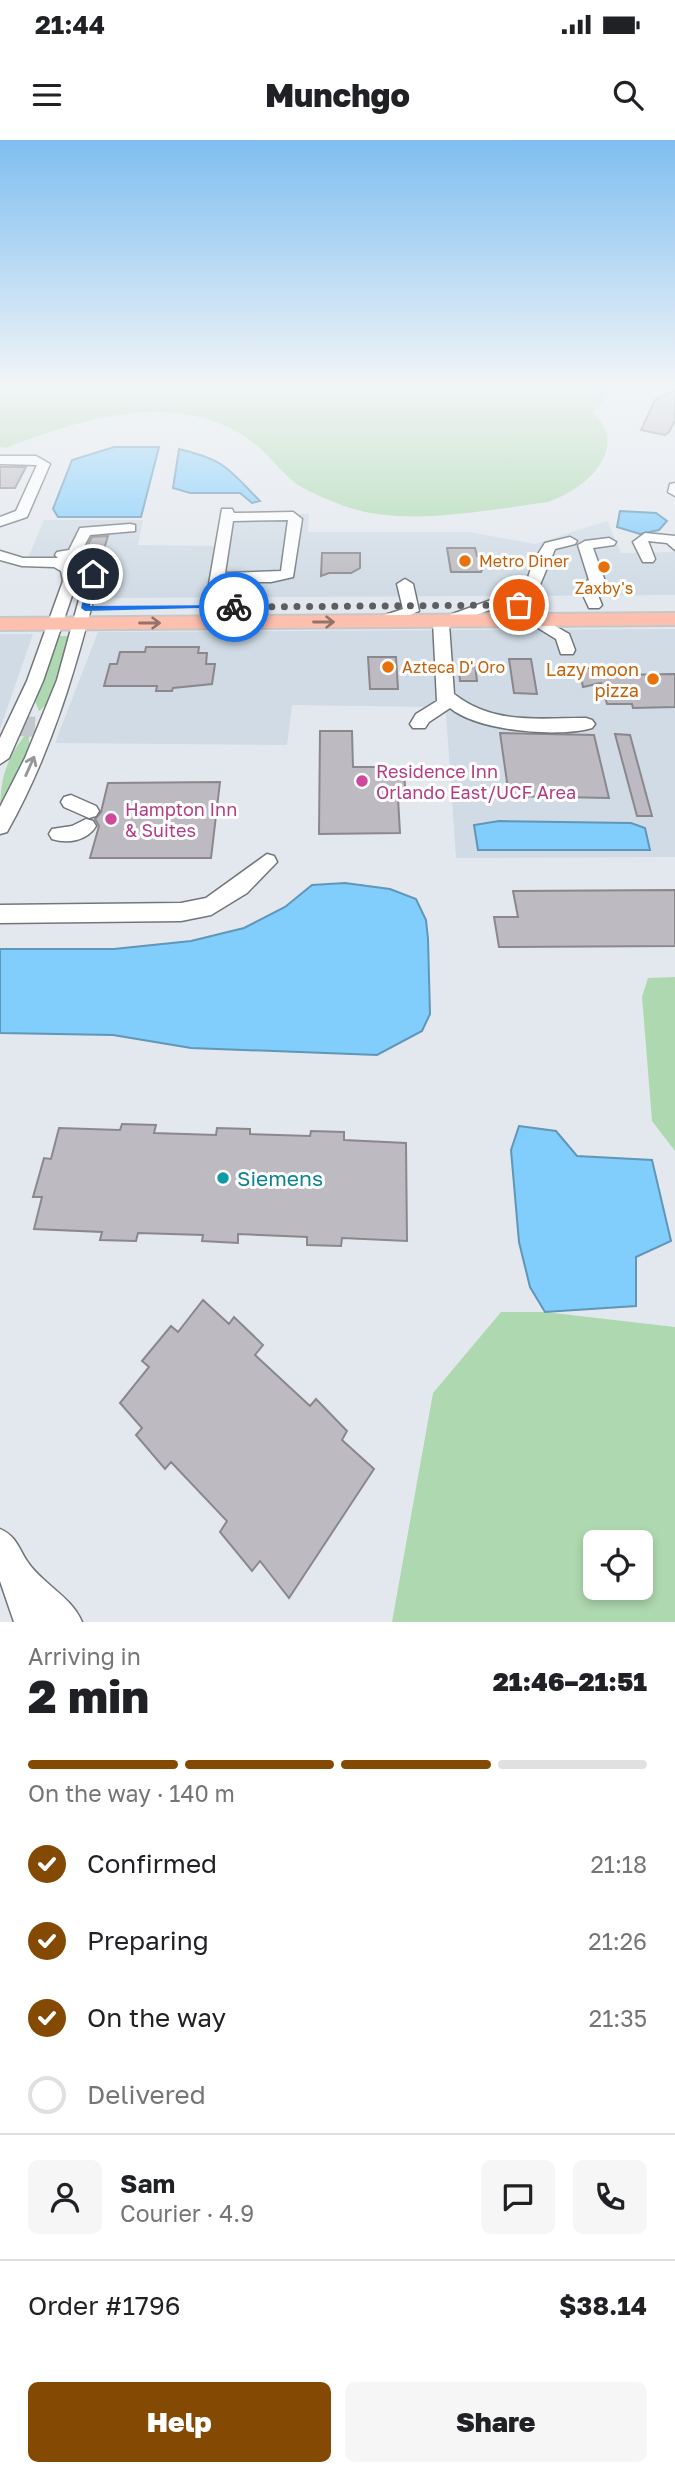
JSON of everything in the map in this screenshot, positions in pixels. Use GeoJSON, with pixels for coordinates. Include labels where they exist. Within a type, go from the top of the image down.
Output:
{"type":"FeatureCollection","features":[{"type":"Feature","properties":{"kind":"main road"},"geometry":{"type":"LineString","coordinates":[[83,616],[213,607],[675,604]]}},
{"type":"Feature","properties":{"kind":"main road"},"geometry":{"type":"LineString","coordinates":[[0,609],[57,616],[382,621],[675,619]]}},
{"type":"Feature","properties":{"kind":"main road"},"geometry":{"type":"LineString","coordinates":[[0,624],[57,616]]}},
{"type":"Feature","properties":{"kind":"street"},"geometry":{"type":"LineString","coordinates":[[0,460],[36,460],[44,464],[22,514],[0,522]]}},
{"type":"Feature","properties":{"kind":"street"},"geometry":{"type":"LineString","coordinates":[[675,487],[675,492]]}},
{"type":"Feature","properties":{"kind":"street"},"geometry":{"type":"LineString","coordinates":[[213,607],[226,515],[293,516],[295,519],[291,530],[288,575],[274,578],[218,578]]}},
{"type":"Feature","properties":{"kind":"street"},"geometry":{"type":"LineString","coordinates":[[256,523],[278,525],[274,578]]}},
{"type":"Feature","properties":{"kind":"street"},"geometry":{"type":"LineString","coordinates":[[60,559],[74,553],[85,531],[130,528]]}},
{"type":"Feature","properties":{"kind":"street"},"geometry":{"type":"LineString","coordinates":[[648,559],[640,542],[645,537],[671,539],[675,546]]}},
{"type":"Feature","properties":{"kind":"street"},"geometry":{"type":"LineString","coordinates":[[534,584],[540,562],[550,546],[570,541]]}},
{"type":"Feature","properties":{"kind":"street"},"geometry":{"type":"LineString","coordinates":[[594,605],[584,545],[609,542]]}},
{"type":"Feature","properties":{"kind":"street"},"geometry":{"type":"LineString","coordinates":[[0,555],[22,562],[60,559],[87,565],[93,574],[65,680],[0,827]]}},
{"type":"Feature","properties":{"kind":"street"},"geometry":{"type":"LineString","coordinates":[[0,758],[7,725],[35,681],[70,581],[68,569],[60,559]]}},
{"type":"Feature","properties":{"kind":"street"},"geometry":{"type":"LineString","coordinates":[[382,621],[406,615],[412,606],[405,584]]}},
{"type":"Feature","properties":{"kind":"street"},"geometry":{"type":"LineString","coordinates":[[419,724],[422,718],[446,703],[441,621],[491,605]]}},
{"type":"Feature","properties":{"kind":"street"},"geometry":{"type":"LineString","coordinates":[[536,620],[563,638],[567,650]]}},
{"type":"Feature","properties":{"kind":"street"},"geometry":{"type":"LineString","coordinates":[[447,697],[461,711],[485,723],[586,724]]}},
{"type":"Feature","properties":{"kind":"street"},"geometry":{"type":"LineString","coordinates":[[59,835],[76,833],[82,813]]}},
{"type":"Feature","properties":{"kind":"street"},"geometry":{"type":"LineString","coordinates":[[0,914],[181,912],[211,906],[240,887],[267,862]]}},
{"type":"Feature","properties":{"kind":"street"},"geometry":{"type":"LineString","coordinates":[[8,1560],[33,1622]]}},
{"type":"Feature","properties":{"kind":"street"},"geometry":{"type":"LineString","coordinates":[[8,1560],[64,1622]]}},
{"type":"Feature","properties":{"kind":"shaded area"},"geometry":{"type":"Polygon","coordinates":[[[222,513],[309,514],[308,532],[469,532],[535,544],[607,521],[621,553],[675,552],[675,595],[101,598],[98,592],[102,573],[92,563],[28,558],[44,520],[143,520],[138,545],[216,546],[222,513]]]}},
{"type":"Feature","properties":{"kind":"shaded area"},"geometry":{"type":"Polygon","coordinates":[[[675,629],[675,857],[456,858],[446,713],[426,707],[292,705],[287,745],[55,743],[98,632],[675,629]]]}},
{"type":"Feature","properties":{"kind":"shaded area"},"geometry":{"type":"Polygon","coordinates":[[[0,634],[33,634],[0,729],[0,634]]]}},
{"type":"Feature","properties":{"kind":"green space"},"geometry":{"type":"Polygon","coordinates":[[[268,456],[604,456],[589,478],[548,502],[447,515],[395,516],[370,513],[347,507],[292,480],[268,456]]]}},
{"type":"Feature","properties":{"kind":"green space"},"geometry":{"type":"Polygon","coordinates":[[[60,636],[68,636],[70,640],[51,701],[39,711],[35,701],[55,640],[60,636]]]}},
{"type":"Feature","properties":{"kind":"green space"},"geometry":{"type":"Polygon","coordinates":[[[26,734],[29,734],[29,752],[0,818],[4,773],[12,754],[26,734]]]}},
{"type":"Feature","properties":{"kind":"green space"},"geometry":{"type":"Polygon","coordinates":[[[675,977],[675,1151],[652,1121],[642,997],[648,978],[675,977]]]}},
{"type":"Feature","properties":{"kind":"green space"},"geometry":{"type":"Polygon","coordinates":[[[501,1312],[545,1312],[675,1327],[675,1622],[392,1622],[433,1393],[501,1312]]]}},
{"type":"Feature","properties":{"kind":"water"},"geometry":{"type":"Polygon","coordinates":[[[84,456],[157,456],[141,517],[58,517],[53,509],[72,460],[84,456]]]}},
{"type":"Feature","properties":{"kind":"water"},"geometry":{"type":"Polygon","coordinates":[[[178,456],[204,456],[233,473],[260,501],[252,503],[240,493],[190,493],[173,488],[178,456]]]}},
{"type":"Feature","properties":{"kind":"water"},"geometry":{"type":"Polygon","coordinates":[[[620,511],[656,513],[667,521],[659,530],[640,534],[617,527],[620,511]]]}},
{"type":"Feature","properties":{"kind":"water"},"geometry":{"type":"Polygon","coordinates":[[[499,821],[631,823],[645,828],[650,850],[478,850],[474,825],[499,821]]]}},
{"type":"Feature","properties":{"kind":"water"},"geometry":{"type":"Polygon","coordinates":[[[345,883],[390,889],[416,899],[426,920],[430,1014],[422,1031],[377,1055],[191,1048],[113,1035],[0,1033],[0,949],[114,949],[191,941],[244,928],[285,907],[312,885],[345,883]]]}},
{"type":"Feature","properties":{"kind":"water"},"geometry":{"type":"Polygon","coordinates":[[[519,1126],[556,1131],[577,1156],[652,1160],[671,1241],[636,1257],[636,1306],[545,1312],[530,1287],[519,1242],[511,1150],[519,1126]]]}},
{"type":"Feature","properties":{"kind":"building"},"geometry":{"type":"Polygon","coordinates":[[[0,467],[26,467],[15,488],[0,488],[0,467]]]}},
{"type":"Feature","properties":{"kind":"building"},"geometry":{"type":"Polygon","coordinates":[[[108,536],[103,552],[84,552],[92,537],[108,536]]]}},
{"type":"Feature","properties":{"kind":"building"},"geometry":{"type":"Polygon","coordinates":[[[447,548],[475,548],[477,556],[489,556],[481,572],[451,572],[447,548]]]}},
{"type":"Feature","properties":{"kind":"building"},"geometry":{"type":"Polygon","coordinates":[[[322,553],[360,553],[360,568],[351,573],[329,573],[321,576],[322,553]]]}},
{"type":"Feature","properties":{"kind":"building"},"geometry":{"type":"Polygon","coordinates":[[[146,647],[199,647],[198,653],[207,653],[206,664],[215,664],[212,684],[173,688],[172,691],[156,691],[157,686],[104,686],[110,664],[117,664],[120,652],[145,652],[146,647]]]}},
{"type":"Feature","properties":{"kind":"building"},"geometry":{"type":"Polygon","coordinates":[[[368,657],[396,657],[398,689],[370,689],[368,657]]]}},
{"type":"Feature","properties":{"kind":"building"},"geometry":{"type":"Polygon","coordinates":[[[509,659],[531,659],[537,694],[514,693],[509,659]]]}},
{"type":"Feature","properties":{"kind":"building"},"geometry":{"type":"Polygon","coordinates":[[[458,664],[475,664],[477,681],[460,681],[458,664]]]}},
{"type":"Feature","properties":{"kind":"building"},"geometry":{"type":"Polygon","coordinates":[[[579,668],[610,669],[611,675],[675,674],[675,707],[633,708],[632,704],[607,704],[601,683],[583,687],[579,668]]]}},
{"type":"Feature","properties":{"kind":"building","name":"Residence Inn Orlando East/UCF Area"},"geometry":{"type":"Polygon","coordinates":[[[320,731],[352,731],[353,767],[389,767],[389,773],[404,773],[406,798],[398,798],[400,833],[319,834],[320,731]]]}},
{"type":"Feature","properties":{"kind":"building"},"geometry":{"type":"Polygon","coordinates":[[[500,733],[594,735],[609,798],[509,796],[500,733]]]}},
{"type":"Feature","properties":{"kind":"building"},"geometry":{"type":"Polygon","coordinates":[[[615,734],[630,735],[652,816],[637,816],[615,734]]]}},
{"type":"Feature","properties":{"kind":"building","name":"Hampton Inn & Suites"},"geometry":{"type":"Polygon","coordinates":[[[220,782],[211,858],[90,858],[99,826],[95,819],[101,812],[108,783],[220,782]]]}},
{"type":"Feature","properties":{"kind":"building"},"geometry":{"type":"Polygon","coordinates":[[[675,890],[675,946],[499,947],[494,917],[518,917],[513,891],[675,890]]]}},
{"type":"Feature","properties":{"kind":"building","name":"Siemens"},"geometry":{"type":"Polygon","coordinates":[[[122,1124],[156,1125],[154,1133],[216,1135],[217,1128],[250,1129],[250,1134],[310,1136],[311,1131],[344,1132],[344,1140],[406,1143],[407,1241],[342,1238],[341,1246],[307,1245],[307,1237],[238,1234],[238,1243],[202,1241],[203,1235],[138,1233],[136,1241],[100,1240],[102,1232],[34,1229],[42,1197],[33,1197],[44,1158],[51,1159],[59,1128],[120,1130],[122,1124]]]}},
{"type":"Feature","properties":{"kind":"building"},"geometry":{"type":"Polygon","coordinates":[[[203,1300],[229,1324],[234,1317],[263,1345],[255,1355],[310,1406],[316,1399],[347,1431],[342,1440],[374,1469],[289,1598],[260,1561],[252,1571],[220,1532],[227,1521],[171,1462],[165,1469],[136,1435],[142,1428],[120,1403],[149,1367],[142,1361],[171,1326],[178,1332],[203,1300]]]}},
{"type":"Feature","properties":{"kind":"tunnel"},"geometry":{"type":"LineString","coordinates":[[15,726],[46,727]]}},
{"type":"Feature","properties":{"kind":"way so far"},"geometry":{"type":"LineString","coordinates":[[234,607],[519,605]]}},
{"type":"Feature","properties":{"kind":"place","name":"Metro Diner"},"geometry":{"type":"Point","coordinates":[465,561]}},
{"type":"Feature","properties":{"kind":"place","name":"Zaxby's"},"geometry":{"type":"Point","coordinates":[604,567]}},
{"type":"Feature","properties":{"kind":"place","name":"Azteca D' Oro"},"geometry":{"type":"Point","coordinates":[388,667]}},
{"type":"Feature","properties":{"kind":"place","name":"Lazy moon pizza"},"geometry":{"type":"Point","coordinates":[653,679]}},
{"type":"Feature","properties":{"kind":"place","name":"Residence Inn Orlando East/UCF Area"},"geometry":{"type":"Point","coordinates":[362,781]}},
{"type":"Feature","properties":{"kind":"place","name":"Hampton Inn & Suites"},"geometry":{"type":"Point","coordinates":[111,819]}},
{"type":"Feature","properties":{"kind":"place","name":"Siemens"},"geometry":{"type":"Point","coordinates":[223,1178]}},
{"type":"Feature","properties":{"kind":"route"},"geometry":{"type":"LineString","coordinates":[[93,574],[85,608],[234,607]]}}]}
